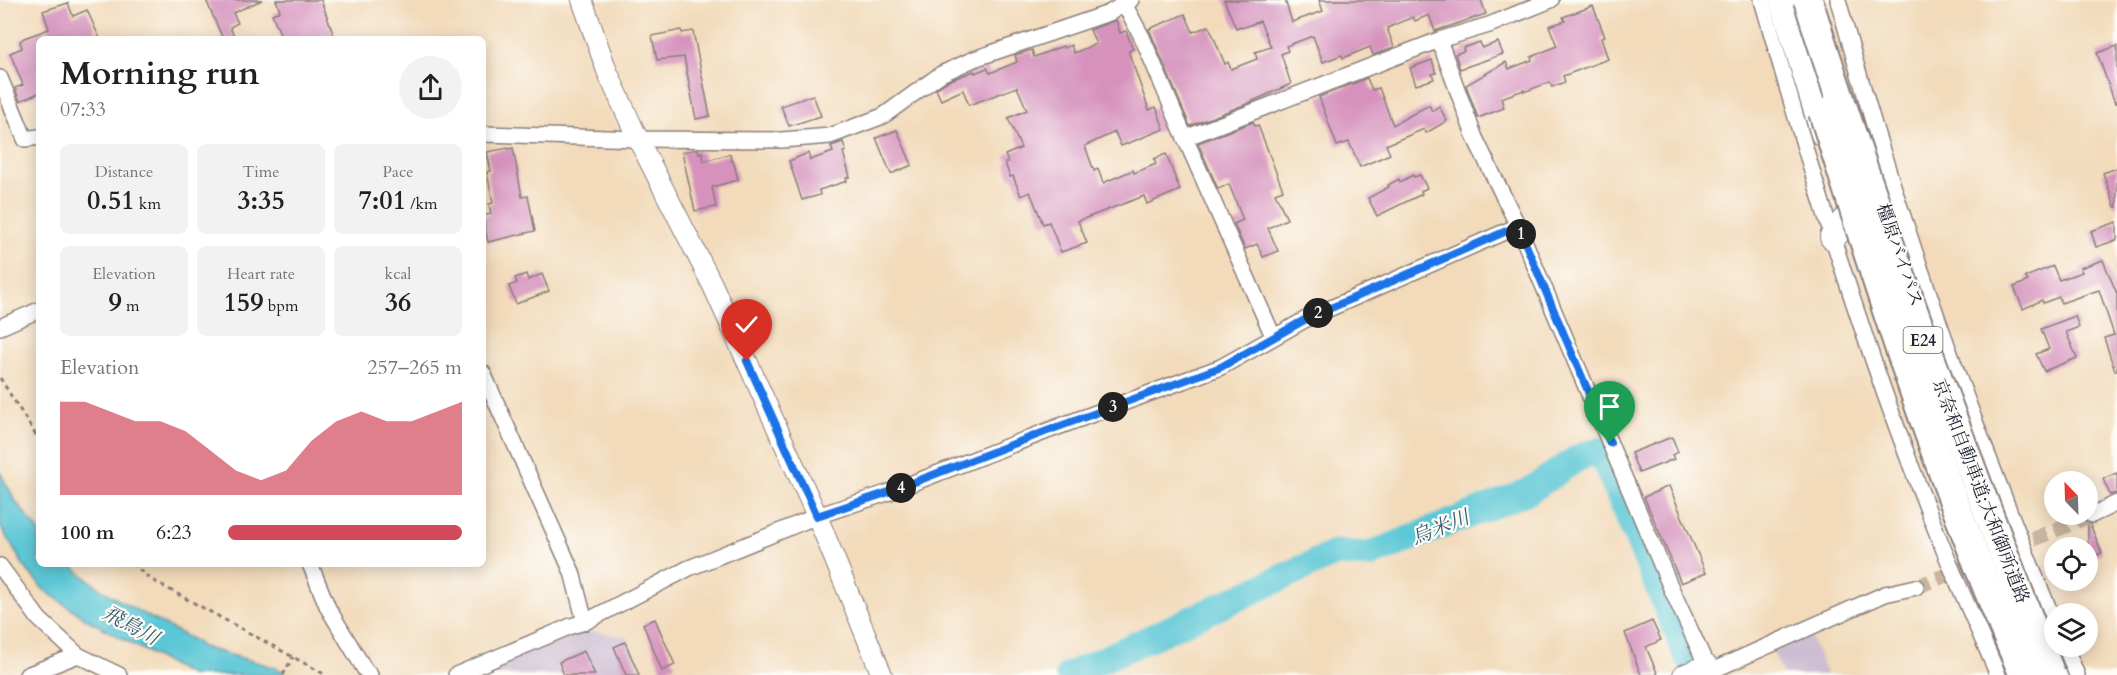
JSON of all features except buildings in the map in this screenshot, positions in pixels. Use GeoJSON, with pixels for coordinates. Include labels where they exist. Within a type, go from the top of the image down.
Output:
{"type":"FeatureCollection","features":[{"type":"Feature","properties":{"kind":"highway","name":"橿原バイパス"},"geometry":{"type":"LineString","coordinates":[[1783,0],[1824,137],[1971,555],[2023,675]]}},
{"type":"Feature","properties":{"kind":"highway","name":"京奈和自動車道;大和御所道路"},"geometry":{"type":"LineString","coordinates":[[1788,0],[1900,348],[1972,550],[2023,675]]}},
{"type":"Feature","properties":{"kind":"highway","name":"京奈和自動車道;大和御所道路"},"geometry":{"type":"LineString","coordinates":[[1808,0],[1849,128],[1924,341],[2051,675]]}},
{"type":"Feature","properties":{"kind":"highway","name":"橿原バイパス"},"geometry":{"type":"LineString","coordinates":[[1815,0],[1854,125],[1929,341],[2058,675]]}},
{"type":"Feature","properties":{"kind":"highway"},"geometry":{"type":"LineString","coordinates":[[1833,237],[1851,214]]}},
{"type":"Feature","properties":{"kind":"street"},"geometry":{"type":"LineString","coordinates":[[582,0],[607,71],[638,139],[712,284],[817,516],[882,675]]}},
{"type":"Feature","properties":{"kind":"street"},"geometry":{"type":"LineString","coordinates":[[1185,138],[1439,40],[1489,25],[1551,0]]}},
{"type":"Feature","properties":{"kind":"street"},"geometry":{"type":"LineString","coordinates":[[1762,0],[1833,237],[1911,464],[1998,675]]}},
{"type":"Feature","properties":{"kind":"street"},"geometry":{"type":"LineString","coordinates":[[1838,0],[1868,110],[1913,250],[1956,373],[2046,603]]}},
{"type":"Feature","properties":{"kind":"street"},"geometry":{"type":"LineString","coordinates":[[486,134],[638,139],[782,140],[830,136],[883,116],[941,74],[974,59],[1109,13],[1126,1],[1273,336]]}},
{"type":"Feature","properties":{"kind":"street"},"geometry":{"type":"LineString","coordinates":[[1439,40],[1475,138],[1518,226],[1671,588],[1709,671]]}},
{"type":"Feature","properties":{"kind":"street"},"geometry":{"type":"LineString","coordinates":[[0,78],[25,139],[36,137]]}},
{"type":"Feature","properties":{"kind":"street"},"geometry":{"type":"LineString","coordinates":[[456,675],[585,622],[689,568],[817,516],[886,493],[1221,367],[1308,318],[1518,226]]}},
{"type":"Feature","properties":{"kind":"street"},"geometry":{"type":"LineString","coordinates":[[0,327],[36,311]]}},
{"type":"Feature","properties":{"kind":"street"},"geometry":{"type":"LineString","coordinates":[[486,380],[572,572],[585,622]]}},
{"type":"Feature","properties":{"kind":"street"},"geometry":{"type":"LineString","coordinates":[[2098,513],[2117,503]]}},
{"type":"Feature","properties":{"kind":"street"},"geometry":{"type":"LineString","coordinates":[[0,566],[39,618],[78,654],[118,675]]}},
{"type":"Feature","properties":{"kind":"street"},"geometry":{"type":"LineString","coordinates":[[311,567],[328,608],[370,675]]}},
{"type":"Feature","properties":{"kind":"street"},"geometry":{"type":"LineString","coordinates":[[1683,675],[1709,671],[1885,594],[1916,587]]}},
{"type":"Feature","properties":{"kind":"street"},"geometry":{"type":"LineString","coordinates":[[27,675],[78,654]]}},
{"type":"Feature","properties":{"kind":"street"},"geometry":{"type":"LineString","coordinates":[[2069,657],[2076,675]]}},
{"type":"Feature","properties":{"kind":"path"},"geometry":{"type":"LineString","coordinates":[[0,378],[36,435]]}},
{"type":"Feature","properties":{"kind":"path"},"geometry":{"type":"LineString","coordinates":[[136,567],[152,580],[327,675]]}},
{"type":"Feature","properties":{"kind":"path"},"geometry":{"type":"LineString","coordinates":[[283,675],[293,657]]}},
{"type":"Feature","properties":{"kind":"shaded area"},"geometry":{"type":"Polygon","coordinates":[[[579,629],[627,637],[643,675],[470,675],[579,629]]]}},
{"type":"Feature","properties":{"kind":"shaded area"},"geometry":{"type":"Polygon","coordinates":[[[1809,633],[1827,675],[1783,675],[1772,649],[1809,633]]]}},
{"type":"Feature","properties":{"kind":"water","name":"飛鳥川"},"geometry":{"type":"Polygon","coordinates":[[[0,472],[16,502],[36,527],[36,567],[74,567],[114,597],[202,647],[277,668],[287,675],[190,675],[88,620],[44,590],[24,566],[0,526],[0,472]]]}},
{"type":"Feature","properties":{"kind":"waterway","name":"烏米川"},"geometry":{"type":"LineString","coordinates":[[1069,675],[1336,553],[1369,555],[1529,491],[1578,458],[1600,450],[1687,656]]}},
{"type":"Feature","properties":{"kind":"tunnel"},"geometry":{"type":"LineString","coordinates":[[2012,548],[2068,525]]}},
{"type":"Feature","properties":{"kind":"tunnel"},"geometry":{"type":"LineString","coordinates":[[1916,587],[1981,561]]}},
{"type":"Feature","properties":{"kind":"route"},"geometry":{"type":"LineString","coordinates":[[747,361],[817,516],[886,493],[1221,367],[1308,318],[1518,226],[1610,443]]}}]}
